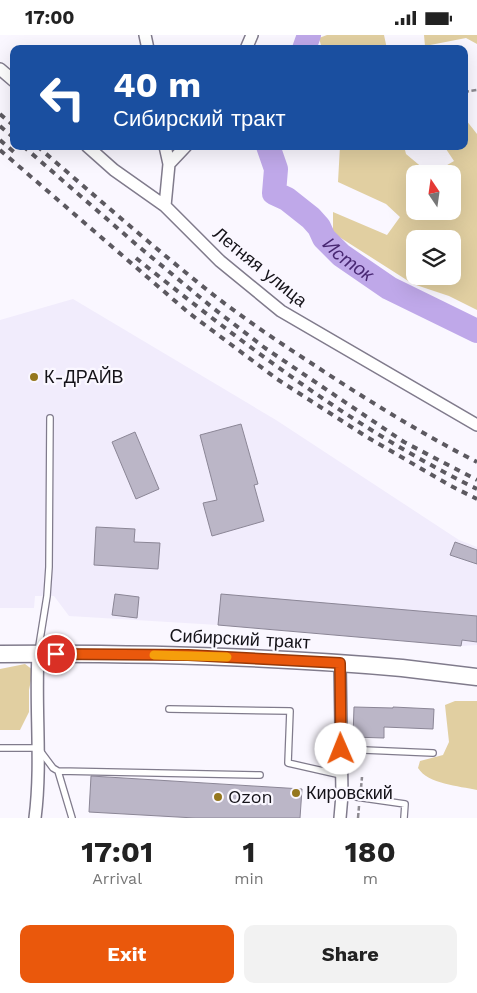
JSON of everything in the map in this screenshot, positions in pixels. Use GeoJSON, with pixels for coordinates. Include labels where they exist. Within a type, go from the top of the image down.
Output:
{"type":"FeatureCollection","features":[{"type":"Feature","properties":{"kind":"main road","name":"Сибирский тракт"},"geometry":{"type":"LineString","coordinates":[[0,654],[188,655],[340,663],[477,677]]}},
{"type":"Feature","properties":{"kind":"street"},"geometry":{"type":"LineString","coordinates":[[0,69],[10,78]]}},
{"type":"Feature","properties":{"kind":"street","name":"Летняя улица"},"geometry":{"type":"LineString","coordinates":[[92,150],[114,170],[165,206],[220,261],[281,311],[477,425]]}},
{"type":"Feature","properties":{"kind":"street"},"geometry":{"type":"LineString","coordinates":[[165,206],[169,164],[166,150]]}},
{"type":"Feature","properties":{"kind":"street"},"geometry":{"type":"LineString","coordinates":[[169,164],[182,150]]}},
{"type":"Feature","properties":{"kind":"street"},"geometry":{"type":"LineString","coordinates":[[36,818],[38,749],[36,678],[38,654]]}},
{"type":"Feature","properties":{"kind":"street"},"geometry":{"type":"LineString","coordinates":[[340,663],[342,795],[340,818]]}},
{"type":"Feature","properties":{"kind":"lane"},"geometry":{"type":"LineString","coordinates":[[38,654],[47,596],[49,567],[50,418]]}},
{"type":"Feature","properties":{"kind":"lane"},"geometry":{"type":"LineString","coordinates":[[169,709],[290,711],[288,763],[341,775]]}},
{"type":"Feature","properties":{"kind":"lane"},"geometry":{"type":"LineString","coordinates":[[0,748],[38,749],[53,768],[58,771],[260,775]]}},
{"type":"Feature","properties":{"kind":"lane"},"geometry":{"type":"LineString","coordinates":[[341,749],[433,753]]}},
{"type":"Feature","properties":{"kind":"lane"},"geometry":{"type":"LineString","coordinates":[[58,771],[72,818]]}},
{"type":"Feature","properties":{"kind":"lane"},"geometry":{"type":"LineString","coordinates":[[342,795],[406,804],[404,818]]}},
{"type":"Feature","properties":{"kind":"shaded area"},"geometry":{"type":"Polygon","coordinates":[[[327,35],[384,35],[386,45],[321,45],[319,38],[327,35]]]}},
{"type":"Feature","properties":{"kind":"shaded area"},"geometry":{"type":"Polygon","coordinates":[[[424,35],[477,35],[477,44],[466,38],[425,45],[424,35]]]}},
{"type":"Feature","properties":{"kind":"shaded area"},"geometry":{"type":"Polygon","coordinates":[[[468,123],[477,134],[477,310],[449,296],[416,285],[461,285],[461,230],[406,230],[406,280],[333,233],[333,212],[387,235],[400,217],[386,204],[338,182],[340,150],[405,150],[406,154],[419,165],[406,165],[406,220],[461,220],[461,165],[447,165],[454,161],[447,150],[468,150],[468,123]]]}},
{"type":"Feature","properties":{"kind":"shaded area"},"geometry":{"type":"Polygon","coordinates":[[[73,299],[276,420],[459,540],[477,547],[477,645],[461,646],[218,625],[69,616],[54,596],[35,596],[34,608],[0,608],[0,320],[73,299]]]}},
{"type":"Feature","properties":{"kind":"shaded area"},"geometry":{"type":"Polygon","coordinates":[[[25,664],[33,670],[29,690],[29,712],[20,730],[0,730],[0,669],[25,664]]]}},
{"type":"Feature","properties":{"kind":"shaded area"},"geometry":{"type":"Polygon","coordinates":[[[455,701],[477,701],[477,790],[436,781],[429,778],[418,768],[420,761],[443,755],[449,742],[445,705],[455,701]]]}},
{"type":"Feature","properties":{"kind":"building"},"geometry":{"type":"Polygon","coordinates":[[[241,424],[258,484],[254,485],[264,521],[212,536],[203,503],[217,500],[200,435],[241,424]]]}},
{"type":"Feature","properties":{"kind":"building"},"geometry":{"type":"Polygon","coordinates":[[[135,432],[159,489],[136,499],[112,442],[135,432]]]}},
{"type":"Feature","properties":{"kind":"building"},"geometry":{"type":"Polygon","coordinates":[[[96,527],[135,529],[134,542],[160,543],[158,569],[94,565],[96,527]]]}},
{"type":"Feature","properties":{"kind":"building"},"geometry":{"type":"Polygon","coordinates":[[[455,542],[477,550],[477,564],[450,555],[455,542]]]}},
{"type":"Feature","properties":{"kind":"building"},"geometry":{"type":"Polygon","coordinates":[[[115,594],[139,597],[137,618],[112,615],[115,594]]]}},
{"type":"Feature","properties":{"kind":"building"},"geometry":{"type":"Polygon","coordinates":[[[221,594],[477,616],[477,642],[462,640],[461,646],[218,625],[221,594]]]}},
{"type":"Feature","properties":{"kind":"building"},"geometry":{"type":"Polygon","coordinates":[[[354,707],[434,709],[433,729],[384,727],[384,738],[353,737],[354,707]]]}},
{"type":"Feature","properties":{"kind":"building"},"geometry":{"type":"Polygon","coordinates":[[[91,776],[302,789],[300,818],[195,818],[89,812],[91,776]]]}},
{"type":"Feature","properties":{"kind":"waterway","name":"Исток"},"geometry":{"type":"LineString","coordinates":[[305,45],[309,35]]}},
{"type":"Feature","properties":{"kind":"waterway","name":"Исток"},"geometry":{"type":"LineString","coordinates":[[269,150],[276,169],[274,193],[287,199],[311,218],[319,227],[324,238],[341,255],[389,288],[477,331]]}},
{"type":"Feature","properties":{"kind":"railway"},"geometry":{"type":"LineString","coordinates":[[0,114],[10,123]]}},
{"type":"Feature","properties":{"kind":"railway"},"geometry":{"type":"LineString","coordinates":[[0,126],[10,135]]}},
{"type":"Feature","properties":{"kind":"railway"},"geometry":{"type":"LineString","coordinates":[[0,140],[10,149]]}},
{"type":"Feature","properties":{"kind":"railway"},"geometry":{"type":"LineString","coordinates":[[0,150],[189,313],[277,379],[367,437],[477,499]]}},
{"type":"Feature","properties":{"kind":"railway"},"geometry":{"type":"LineString","coordinates":[[12,150],[15,153]]}},
{"type":"Feature","properties":{"kind":"railway"},"geometry":{"type":"LineString","coordinates":[[28,150],[138,246],[265,348],[404,442],[477,480]]}},
{"type":"Feature","properties":{"kind":"railway"},"geometry":{"type":"LineString","coordinates":[[42,150],[167,257],[248,320],[298,355],[372,402],[477,462]]}},
{"type":"Feature","properties":{"kind":"railway"},"geometry":{"type":"LineString","coordinates":[[136,258],[217,322],[300,383],[386,439],[477,489]]}},
{"type":"Feature","properties":{"kind":"slow traffic"},"geometry":{"type":"LineString","coordinates":[[154,655],[227,657]]}},
{"type":"Feature","properties":{"kind":"place","name":"К-ДРАЙВ"},"geometry":{"type":"Point","coordinates":[34,377]}},
{"type":"Feature","properties":{"kind":"place","name":"Кировский"},"geometry":{"type":"Point","coordinates":[296,793]}},
{"type":"Feature","properties":{"kind":"place","name":"Ozon"},"geometry":{"type":"Point","coordinates":[218,797]}},
{"type":"Feature","properties":{"kind":"route"},"geometry":{"type":"LineString","coordinates":[[56,654],[188,655],[340,663],[341,749]]}}]}
